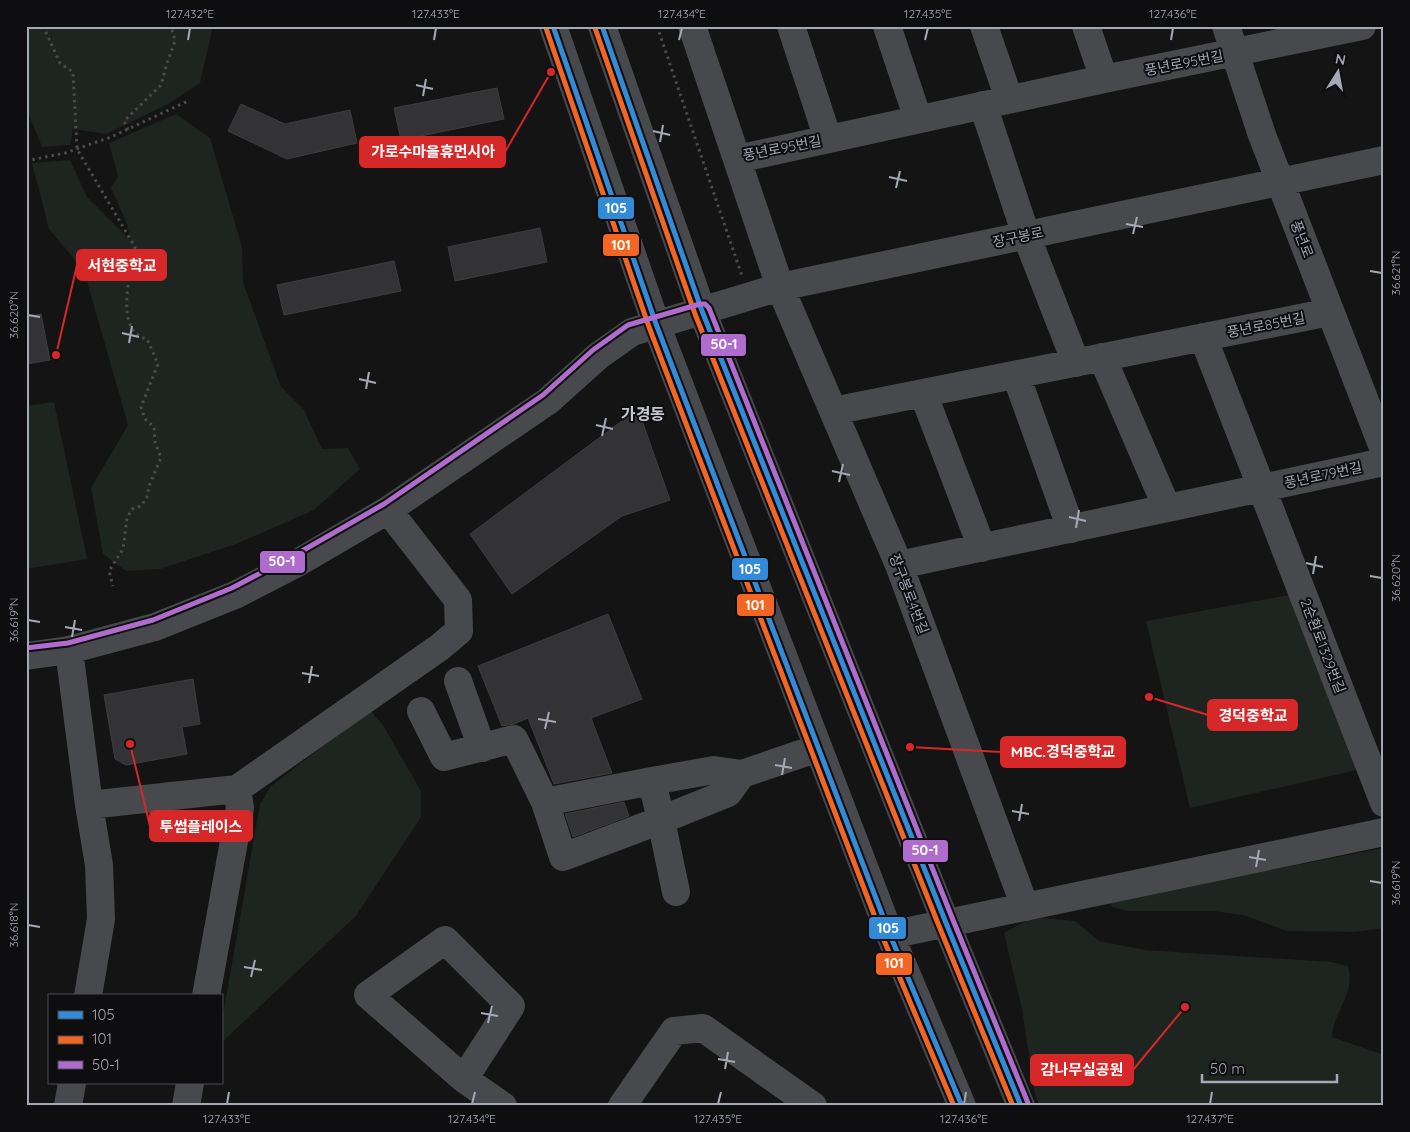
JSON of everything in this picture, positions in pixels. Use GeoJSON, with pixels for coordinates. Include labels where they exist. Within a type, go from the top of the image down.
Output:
{"type":"FeatureCollection","features":[{"type":"Feature","properties":{"kind":"street"},"geometry":{"type":"LineString","coordinates":[[553,26],[656,324],[890,935],[962,1106]]}},
{"type":"Feature","properties":{"kind":"street"},"geometry":{"type":"LineString","coordinates":[[602,26],[702,310],[946,923],[1021,1106]]}},
{"type":"Feature","properties":{"kind":"street","name":"풍년로95번길"},"geometry":{"type":"LineString","coordinates":[[692,26],[737,159],[1104,79],[1362,26]]}},
{"type":"Feature","properties":{"kind":"street"},"geometry":{"type":"LineString","coordinates":[[984,26],[1009,100]]}},
{"type":"Feature","properties":{"kind":"street"},"geometry":{"type":"LineString","coordinates":[[1086,26],[1104,79]]}},
{"type":"Feature","properties":{"kind":"street","name":"풍년로"},"geometry":{"type":"LineString","coordinates":[[1226,26],[1262,135],[1384,450]]}},
{"type":"Feature","properties":{"kind":"street"},"geometry":{"type":"LineString","coordinates":[[888,29],[918,119]]}},
{"type":"Feature","properties":{"kind":"street","name":"풍년로95번길"},"geometry":{"type":"LineString","coordinates":[[795,38],[828,139]]}},
{"type":"Feature","properties":{"kind":"street"},"geometry":{"type":"LineString","coordinates":[[983,105],[1026,235],[1089,360],[1135,435],[1167,508]]}},
{"type":"Feature","properties":{"kind":"street","name":"장구봉로4번길"},"geometry":{"type":"LineString","coordinates":[[737,159],[780,287],[899,565],[1025,907]]}},
{"type":"Feature","properties":{"kind":"street","name":"장구봉로"},"geometry":{"type":"LineString","coordinates":[[26,656],[69,650],[155,627],[235,596],[300,562],[388,510],[548,401],[598,356],[632,332],[780,287],[1384,160]]}},
{"type":"Feature","properties":{"kind":"street","name":"풍년로85번길"},"geometry":{"type":"LineString","coordinates":[[833,411],[1330,312]]}},
{"type":"Feature","properties":{"kind":"street"},"geometry":{"type":"LineString","coordinates":[[1203,338],[1262,488]]}},
{"type":"Feature","properties":{"kind":"street"},"geometry":{"type":"LineString","coordinates":[[1016,375],[1071,529]]}},
{"type":"Feature","properties":{"kind":"street"},"geometry":{"type":"LineString","coordinates":[[923,393],[982,548]]}},
{"type":"Feature","properties":{"kind":"street","name":"풍년로79번길"},"geometry":{"type":"LineString","coordinates":[[899,565],[1384,462]]}},
{"type":"Feature","properties":{"kind":"street","name":"2순환로1329번길"},"geometry":{"type":"LineString","coordinates":[[1262,488],[1384,803]]}},
{"type":"Feature","properties":{"kind":"street"},"geometry":{"type":"LineString","coordinates":[[89,805],[237,789],[440,647],[459,631],[458,600],[388,510]]}},
{"type":"Feature","properties":{"kind":"street"},"geometry":{"type":"LineString","coordinates":[[69,650],[98,865],[102,919],[88,994]]}},
{"type":"Feature","properties":{"kind":"street"},"geometry":{"type":"LineString","coordinates":[[458,681],[482,748]]}},
{"type":"Feature","properties":{"kind":"street"},"geometry":{"type":"LineString","coordinates":[[421,711],[444,757],[514,739],[546,802],[563,857],[728,793],[742,774]]}},
{"type":"Feature","properties":{"kind":"street"},"geometry":{"type":"LineString","coordinates":[[546,802],[714,770],[742,774],[818,748]]}},
{"type":"Feature","properties":{"kind":"street"},"geometry":{"type":"LineString","coordinates":[[652,781],[676,892]]}},
{"type":"Feature","properties":{"kind":"street"},"geometry":{"type":"LineString","coordinates":[[206,994],[240,808],[237,789]]}},
{"type":"Feature","properties":{"kind":"street"},"geometry":{"type":"LineString","coordinates":[[890,935],[1384,832]]}},
{"type":"Feature","properties":{"kind":"street"},"geometry":{"type":"LineString","coordinates":[[464,1079],[511,1006],[445,940],[368,995],[464,1079],[503,1106]]}},
{"type":"Feature","properties":{"kind":"street"},"geometry":{"type":"LineString","coordinates":[[622,1106],[674,1031],[702,1028],[810,1105]]}},
{"type":"Feature","properties":{"kind":"street"},"geometry":{"type":"LineString","coordinates":[[68,1106],[72,1084]]}},
{"type":"Feature","properties":{"kind":"street"},"geometry":{"type":"LineString","coordinates":[[186,1106],[190,1084]]}},
{"type":"Feature","properties":{"kind":"path"},"geometry":{"type":"LineString","coordinates":[[44,26],[60,63],[73,72],[77,149],[135,247],[126,312],[133,330],[139,337],[147,339],[158,364],[141,407],[145,419],[154,427],[155,442],[161,458],[149,486],[147,498],[141,506],[132,509],[127,518],[123,549],[109,571],[113,586]]}},
{"type":"Feature","properties":{"kind":"path"},"geometry":{"type":"LineString","coordinates":[[128,130],[124,121],[161,85],[175,41],[173,32],[168,26]]}},
{"type":"Feature","properties":{"kind":"path"},"geometry":{"type":"LineString","coordinates":[[657,26],[743,279]]}},
{"type":"Feature","properties":{"kind":"path"},"geometry":{"type":"LineString","coordinates":[[26,161],[77,149],[128,130],[188,101]]}},
{"type":"Feature","properties":{"kind":"shaded area"},"geometry":{"type":"Polygon","coordinates":[[[26,26],[210,26],[212,31],[200,83],[168,104],[106,134],[73,129],[70,145],[42,147],[26,108],[26,26]]]}},
{"type":"Feature","properties":{"kind":"shaded area"},"geometry":{"type":"Polygon","coordinates":[[[176,114],[210,138],[242,247],[243,282],[281,387],[304,410],[322,449],[348,448],[360,469],[314,510],[236,544],[160,569],[126,571],[103,554],[91,488],[128,425],[86,278],[71,255],[49,229],[32,163],[70,160],[87,197],[131,241],[126,221],[111,188],[118,176],[109,143],[176,114]]]}},
{"type":"Feature","properties":{"kind":"shaded area"},"geometry":{"type":"Polygon","coordinates":[[[54,402],[87,559],[26,569],[26,406],[54,402]]]}},
{"type":"Feature","properties":{"kind":"shaded area"},"geometry":{"type":"Polygon","coordinates":[[[1289,595],[1357,770],[1190,808],[1146,621],[1289,595]]]}},
{"type":"Feature","properties":{"kind":"shaded area"},"geometry":{"type":"Polygon","coordinates":[[[370,710],[383,725],[421,791],[421,817],[356,916],[222,1042],[222,1020],[260,804],[271,786],[370,710]]]}},
{"type":"Feature","properties":{"kind":"shaded area"},"geometry":{"type":"Polygon","coordinates":[[[1384,848],[1384,928],[1355,932],[1287,931],[1243,915],[1213,911],[1127,911],[1112,907],[1108,901],[1384,848]]]}},
{"type":"Feature","properties":{"kind":"shaded area"},"geometry":{"type":"Polygon","coordinates":[[[1033,917],[1075,921],[1099,941],[1145,950],[1331,962],[1348,966],[1350,976],[1347,994],[1336,1018],[1332,1037],[1384,1055],[1384,1106],[1040,1106],[1035,1095],[1022,1009],[1004,933],[1033,917]]]}},
{"type":"Feature","properties":{"kind":"building"},"geometry":{"type":"Polygon","coordinates":[[[497,88],[504,119],[401,140],[394,108],[497,88]]]}},
{"type":"Feature","properties":{"kind":"building"},"geometry":{"type":"Polygon","coordinates":[[[241,104],[285,124],[350,110],[357,143],[287,159],[228,131],[241,104]]]}},
{"type":"Feature","properties":{"kind":"building"},"geometry":{"type":"Polygon","coordinates":[[[540,228],[547,262],[455,281],[448,247],[540,228]]]}},
{"type":"Feature","properties":{"kind":"building"},"geometry":{"type":"Polygon","coordinates":[[[394,261],[401,291],[284,315],[277,285],[394,261]]]}},
{"type":"Feature","properties":{"kind":"building"},"geometry":{"type":"Polygon","coordinates":[[[41,314],[50,360],[26,364],[26,317],[41,314]]]}},
{"type":"Feature","properties":{"kind":"building"},"geometry":{"type":"Polygon","coordinates":[[[638,409],[670,500],[622,516],[512,594],[470,534],[638,409]]]}},
{"type":"Feature","properties":{"kind":"building"},"geometry":{"type":"Polygon","coordinates":[[[608,614],[642,699],[591,718],[612,773],[554,784],[528,718],[514,724],[502,726],[478,666],[608,614]]]}},
{"type":"Feature","properties":{"kind":"building"},"geometry":{"type":"Polygon","coordinates":[[[193,679],[200,724],[182,727],[187,754],[126,765],[115,759],[104,695],[193,679]]]}},
{"type":"Feature","properties":{"kind":"building"},"geometry":{"type":"Polygon","coordinates":[[[624,802],[629,816],[573,837],[565,814],[624,802]]]}},
{"type":"Feature","properties":{"kind":"transit line","name":"105"},"geometry":{"type":"LineString","coordinates":[[553,26],[656,324],[890,935],[962,1106]]}},
{"type":"Feature","properties":{"kind":"transit line","name":"105"},"geometry":{"type":"LineString","coordinates":[[602,26],[702,311],[1021,1106]]}},
{"type":"Feature","properties":{"kind":"transit line","name":"101"},"geometry":{"type":"LineString","coordinates":[[546,28],[649,327],[883,938],[954,1106]]}},
{"type":"Feature","properties":{"kind":"transit line","name":"101"},"geometry":{"type":"LineString","coordinates":[[595,28],[695,314],[939,926],[1013,1106]]}},
{"type":"Feature","properties":{"kind":"transit line","name":"50-1"},"geometry":{"type":"LineString","coordinates":[[26,648],[68,643],[153,620],[232,588],[295,555],[384,504],[543,395],[593,350],[628,325],[705,304],[709,308],[1028,1103]]}},
{"type":"Feature","properties":{"kind":"place","name":"가로수마을휴먼시아"},"geometry":{"type":"Point","coordinates":[551,72]}},
{"type":"Feature","properties":{"kind":"place","name":"서현중학교"},"geometry":{"type":"Point","coordinates":[56,355]}},
{"type":"Feature","properties":{"kind":"place","name":"경덕중학교"},"geometry":{"type":"Point","coordinates":[1149,697]}},
{"type":"Feature","properties":{"kind":"place","name":"투썸플레이스"},"geometry":{"type":"Point","coordinates":[130,744]}},
{"type":"Feature","properties":{"kind":"place","name":"MBC.경덕중학교"},"geometry":{"type":"Point","coordinates":[910,747]}},
{"type":"Feature","properties":{"kind":"place","name":"감나무실공원"},"geometry":{"type":"Point","coordinates":[1185,1007]}},
{"type":"Feature","properties":{"kind":"district","name":"가경동"},"geometry":{"type":"Point","coordinates":[643,414]}}]}
